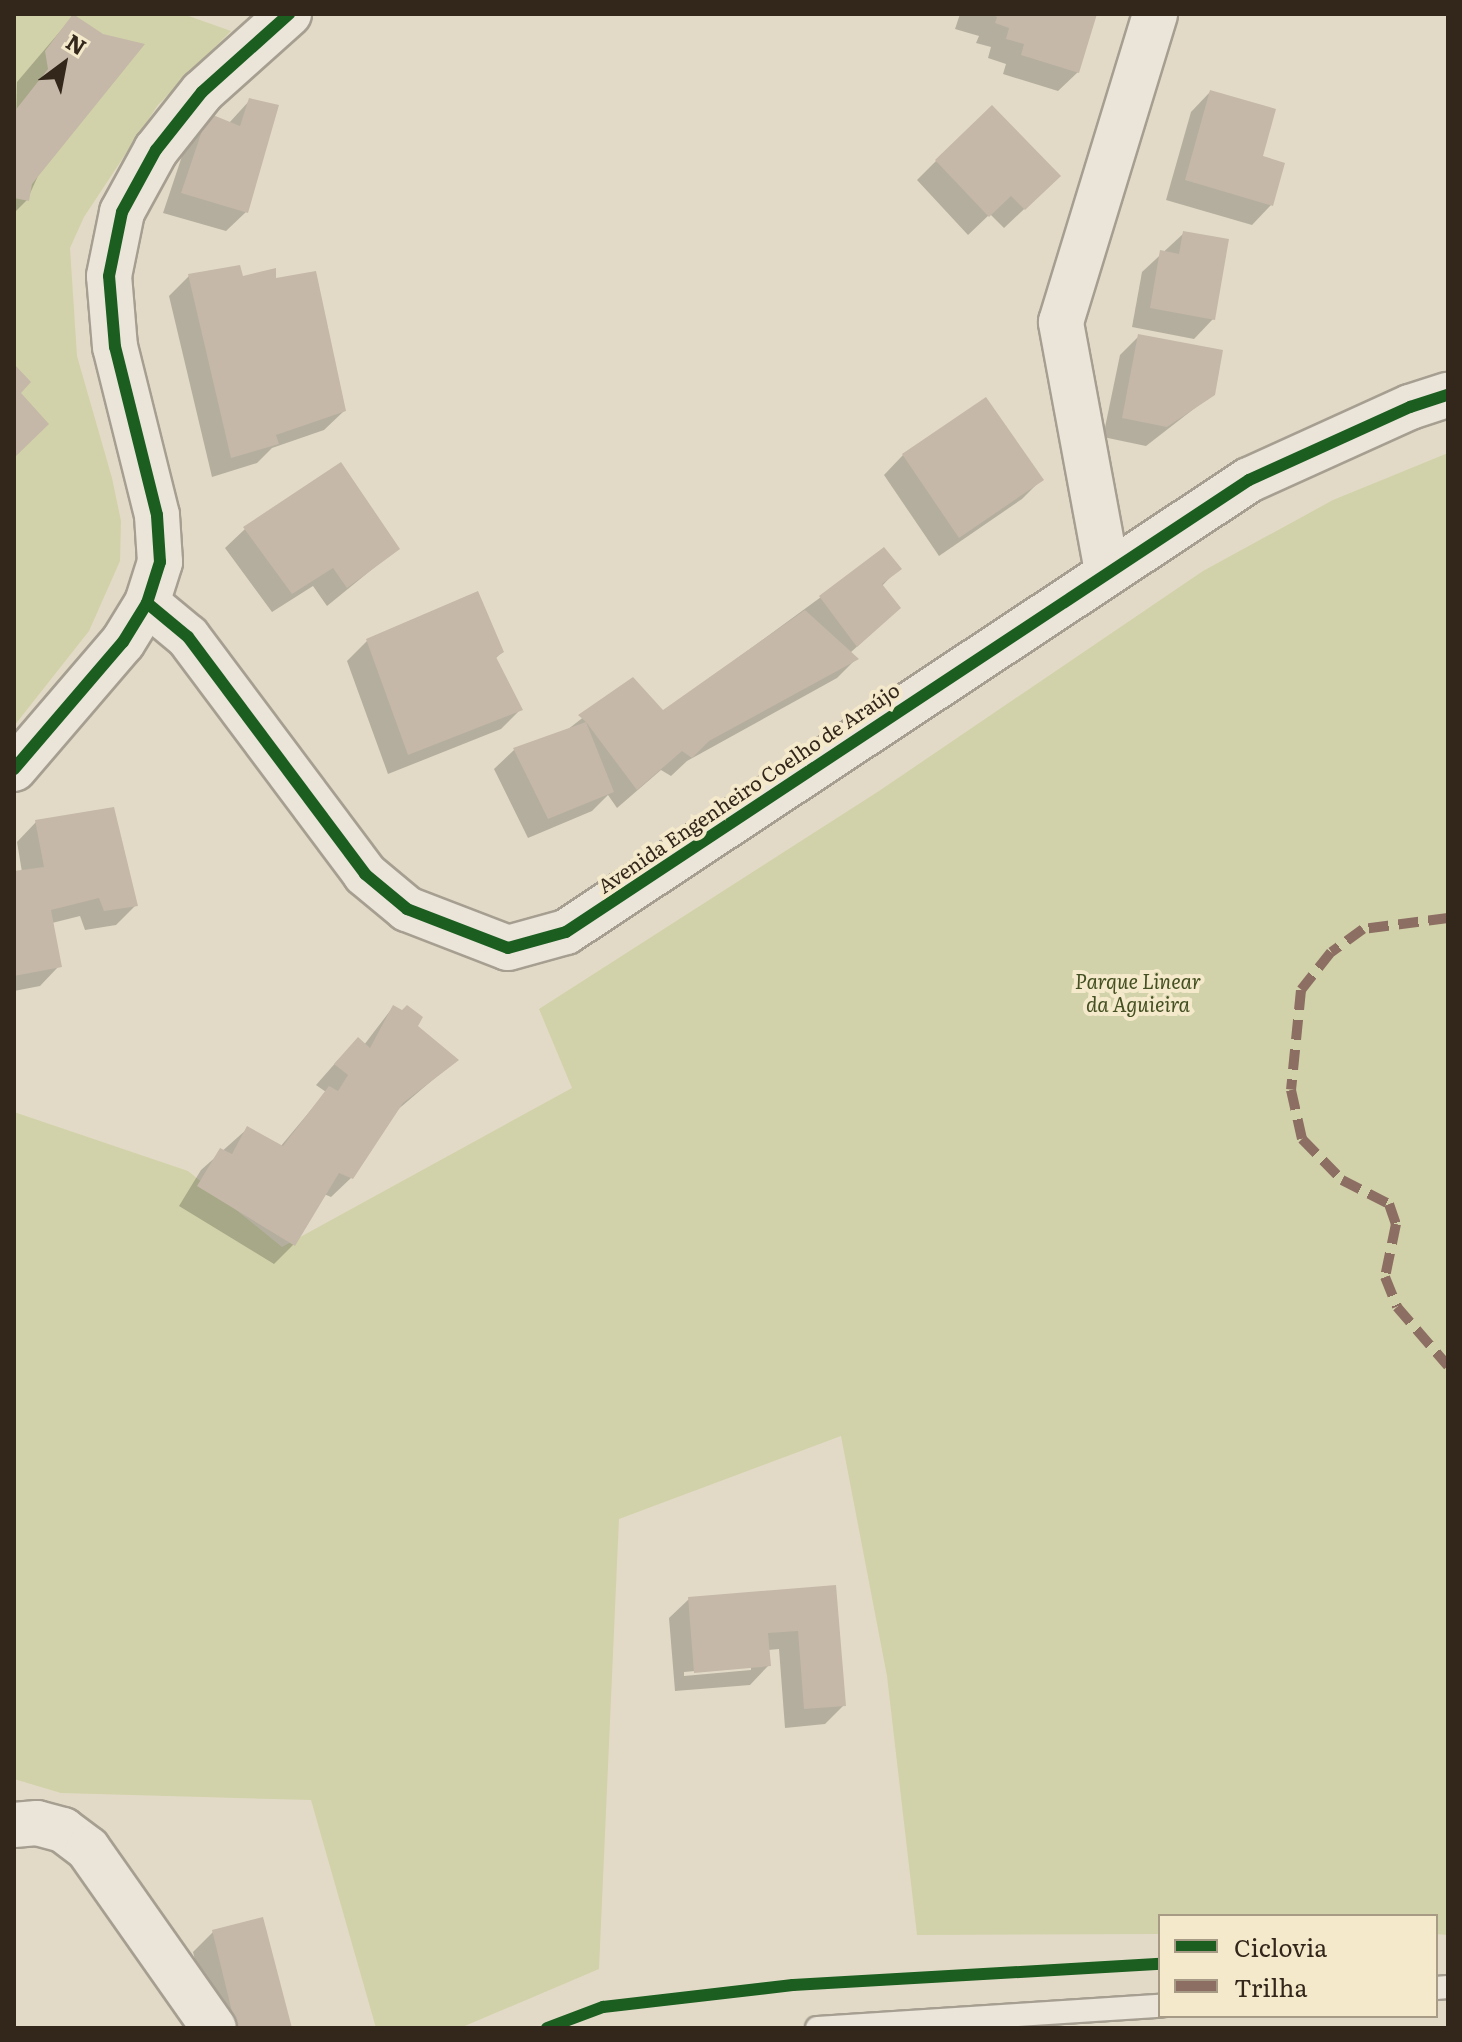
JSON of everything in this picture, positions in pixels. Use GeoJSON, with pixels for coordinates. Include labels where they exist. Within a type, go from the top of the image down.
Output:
{"type":"FeatureCollection","features":[{"type":"Feature","properties":{"kind":"street"},"geometry":{"type":"LineString","coordinates":[[14,769],[123,642],[147,603],[160,562],[157,515],[115,347],[109,276],[122,212],[156,150],[202,92],[289,14]]}},
{"type":"Feature","properties":{"kind":"street"},"geometry":{"type":"LineString","coordinates":[[1107,571],[1061,322],[1155,14]]}},
{"type":"Feature","properties":{"kind":"street","name":"Avenida Engenheiro Coelho de Araújo"},"geometry":{"type":"LineString","coordinates":[[147,603],[188,637],[365,874],[407,909],[508,948],[566,932],[1107,571],[1249,480],[1410,407],[1448,395]]}},
{"type":"Feature","properties":{"kind":"street"},"geometry":{"type":"LineString","coordinates":[[14,1825],[37,1823],[63,1830],[88,1849],[214,2028]]}},
{"type":"Feature","properties":{"kind":"lane"},"geometry":{"type":"LineString","coordinates":[[817,2028],[1158,2006]]}},
{"type":"Feature","properties":{"kind":"green space"},"geometry":{"type":"Polygon","coordinates":[[[14,14],[183,14],[231,31],[158,105],[84,217],[70,248],[77,356],[112,478],[121,521],[120,561],[89,631],[14,726],[14,14]]]}},
{"type":"Feature","properties":{"kind":"green space","name":"Parque Linear da Aguieira"},"geometry":{"type":"Polygon","coordinates":[[[1448,453],[1448,1935],[1438,1934],[1438,1914],[1158,1914],[1158,1934],[917,1935],[887,1676],[841,1436],[619,1519],[599,1969],[460,2028],[376,2028],[311,1800],[61,1793],[14,1779],[14,1112],[188,1171],[282,1247],[572,1088],[539,1009],[879,791],[1203,571],[1333,500],[1448,453]]]}},
{"type":"Feature","properties":{"kind":"building"},"geometry":{"type":"Polygon","coordinates":[[[73,14],[103,34],[145,44],[32,184],[29,201],[14,198],[14,112],[48,69],[45,51],[73,14]]]}},
{"type":"Feature","properties":{"kind":"building"},"geometry":{"type":"Polygon","coordinates":[[[991,14],[1097,14],[1079,73],[1021,55],[1024,44],[1006,39],[1009,28],[995,23],[997,17],[991,14]]]}},
{"type":"Feature","properties":{"kind":"building"},"geometry":{"type":"Polygon","coordinates":[[[1210,90],[1276,109],[1263,156],[1285,163],[1273,206],[1185,180],[1210,90]]]}},
{"type":"Feature","properties":{"kind":"building"},"geometry":{"type":"Polygon","coordinates":[[[249,98],[279,105],[248,213],[181,193],[208,113],[240,126],[249,98]]]}},
{"type":"Feature","properties":{"kind":"building"},"geometry":{"type":"Polygon","coordinates":[[[992,105],[1061,176],[1025,210],[1011,196],[989,217],[935,160],[992,105]]]}},
{"type":"Feature","properties":{"kind":"building"},"geometry":{"type":"Polygon","coordinates":[[[1183,231],[1229,239],[1215,320],[1150,308],[1160,250],[1179,254],[1183,231]]]}},
{"type":"Feature","properties":{"kind":"building"},"geometry":{"type":"Polygon","coordinates":[[[240,265],[243,276],[276,268],[276,278],[316,271],[346,411],[276,435],[279,444],[231,458],[188,274],[240,265]]]}},
{"type":"Feature","properties":{"kind":"building"},"geometry":{"type":"Polygon","coordinates":[[[1138,334],[1223,350],[1215,395],[1167,427],[1122,418],[1138,334]]]}},
{"type":"Feature","properties":{"kind":"building"},"geometry":{"type":"Polygon","coordinates":[[[14,364],[31,382],[21,393],[49,424],[14,458],[14,364]]]}},
{"type":"Feature","properties":{"kind":"building"},"geometry":{"type":"Polygon","coordinates":[[[986,397],[1044,480],[959,538],[902,454],[986,397]]]}},
{"type":"Feature","properties":{"kind":"building"},"geometry":{"type":"Polygon","coordinates":[[[341,462],[400,549],[347,588],[333,568],[292,594],[243,527],[341,462]]]}},
{"type":"Feature","properties":{"kind":"building"},"geometry":{"type":"Polygon","coordinates":[[[884,547],[902,569],[882,584],[901,608],[857,647],[819,596],[884,547]]]}},
{"type":"Feature","properties":{"kind":"building"},"geometry":{"type":"Polygon","coordinates":[[[478,591],[504,652],[496,657],[523,710],[408,755],[366,639],[478,591]]]}},
{"type":"Feature","properties":{"kind":"building"},"geometry":{"type":"Polygon","coordinates":[[[805,610],[859,659],[709,741],[692,758],[682,751],[637,790],[578,715],[633,677],[663,710],[805,610]]]}},
{"type":"Feature","properties":{"kind":"building"},"geometry":{"type":"Polygon","coordinates":[[[586,722],[614,792],[548,819],[513,748],[586,722]]]}},
{"type":"Feature","properties":{"kind":"building"},"geometry":{"type":"Polygon","coordinates":[[[114,807],[138,906],[104,911],[99,898],[51,910],[62,967],[14,976],[14,871],[44,867],[35,820],[114,807]]]}},
{"type":"Feature","properties":{"kind":"building"},"geometry":{"type":"Polygon","coordinates":[[[393,1005],[402,1010],[407,1005],[423,1017],[418,1026],[459,1060],[403,1103],[353,1179],[339,1173],[295,1246],[197,1186],[220,1148],[232,1154],[247,1126],[283,1146],[329,1086],[338,1091],[348,1075],[334,1064],[358,1037],[370,1048],[393,1005]]]}},
{"type":"Feature","properties":{"kind":"building"},"geometry":{"type":"Polygon","coordinates":[[[836,1585],[846,1706],[804,1709],[798,1631],[768,1633],[771,1666],[694,1673],[688,1597],[836,1585]]]}},
{"type":"Feature","properties":{"kind":"building"},"geometry":{"type":"Polygon","coordinates":[[[263,1917],[292,2028],[236,2028],[212,1930],[263,1917]]]}},
{"type":"Feature","properties":{"kind":"marked path"},"geometry":{"type":"LineString","coordinates":[[1448,918],[1363,929],[1331,952],[1301,990],[1291,1090],[1302,1139],[1342,1180],[1389,1204],[1396,1224],[1385,1277],[1397,1307],[1448,1366]]}},
{"type":"Feature","properties":{"kind":"cycle path"},"geometry":{"type":"LineString","coordinates":[[14,769],[123,642],[147,603],[160,562],[157,515],[115,347],[109,276],[122,212],[156,150],[202,92],[289,14]]}},
{"type":"Feature","properties":{"kind":"cycle path"},"geometry":{"type":"LineString","coordinates":[[147,603],[188,637],[365,874],[407,909],[508,948],[566,932],[1249,480],[1410,407],[1448,395]]}},
{"type":"Feature","properties":{"kind":"cycle path"},"geometry":{"type":"LineString","coordinates":[[547,2028],[603,2007],[793,1985],[1158,1964]]}}]}
